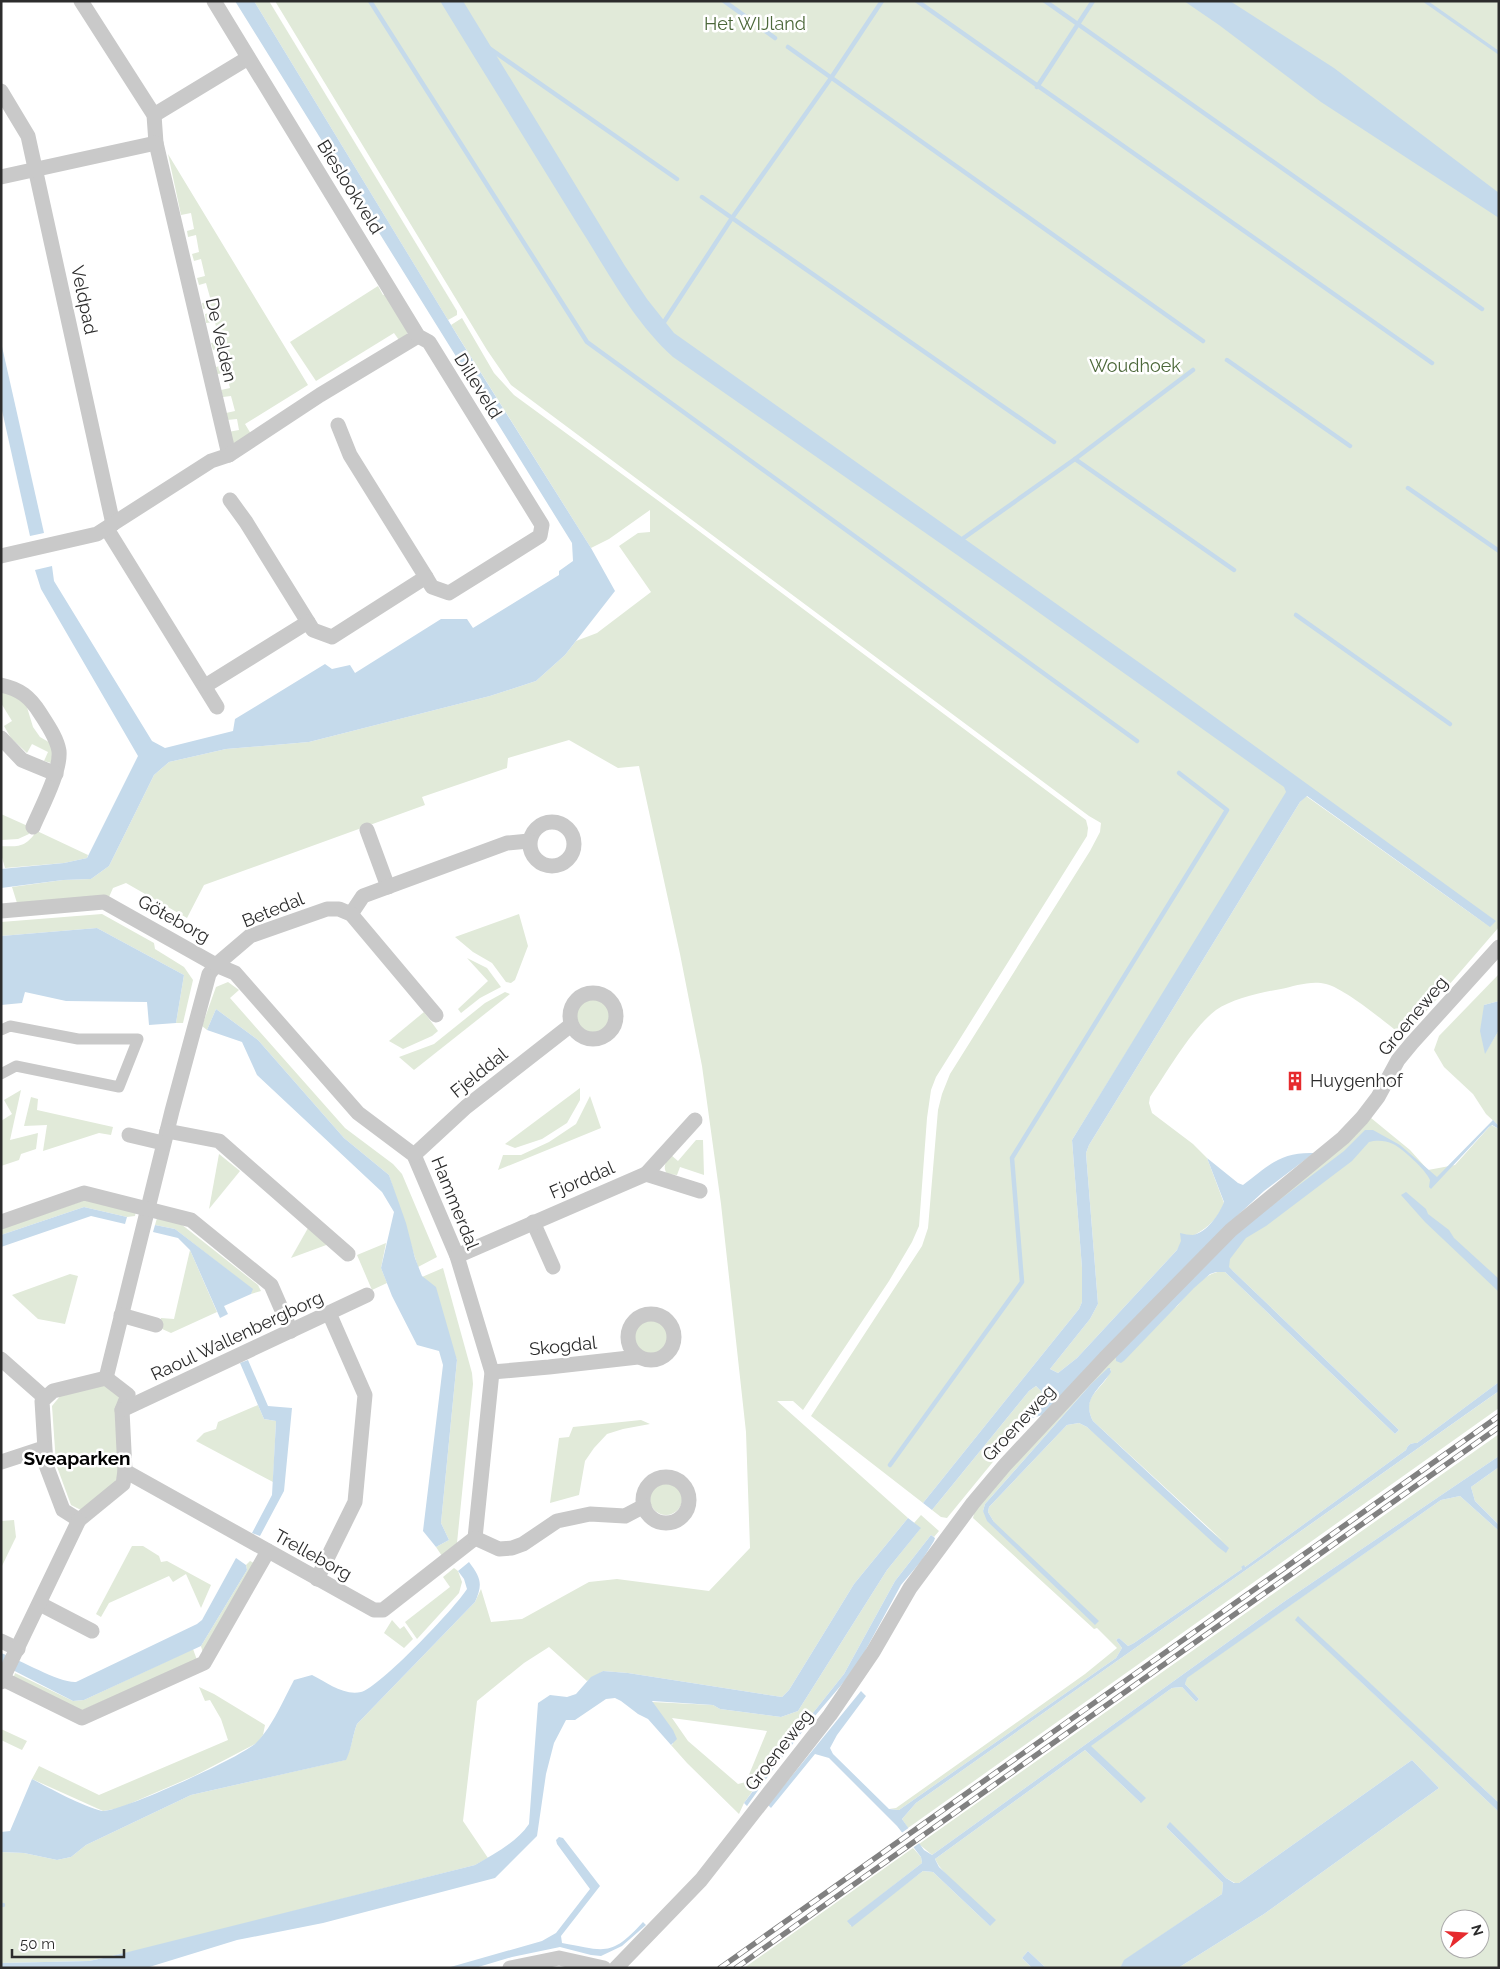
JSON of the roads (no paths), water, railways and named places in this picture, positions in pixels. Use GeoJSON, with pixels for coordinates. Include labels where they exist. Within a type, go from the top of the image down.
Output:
{"type":"FeatureCollection","features":[{"type":"Feature","properties":{"kind":"street"},"geometry":{"type":"LineString","coordinates":[[81,1],[154,115],[248,58]]}},
{"type":"Feature","properties":{"kind":"street","name":"Bieslookveld"},"geometry":{"type":"LineString","coordinates":[[214,1],[418,336]]}},
{"type":"Feature","properties":{"kind":"street","name":"Veldpad"},"geometry":{"type":"LineString","coordinates":[[1,91],[28,136],[110,527],[217,707]]}},
{"type":"Feature","properties":{"kind":"street","name":"De Velden"},"geometry":{"type":"LineString","coordinates":[[154,115],[156,143],[229,455]]}},
{"type":"Feature","properties":{"kind":"street"},"geometry":{"type":"LineString","coordinates":[[1,177],[156,143]]}},
{"type":"Feature","properties":{"kind":"street"},"geometry":{"type":"LineString","coordinates":[[1,556],[97,534],[211,461],[229,455],[418,336]]}},
{"type":"Feature","properties":{"kind":"street","name":"Dilleveld"},"geometry":{"type":"LineString","coordinates":[[338,425],[350,455],[432,587],[448,593],[540,536],[542,524],[429,342],[418,336]]}},
{"type":"Feature","properties":{"kind":"street"},"geometry":{"type":"LineString","coordinates":[[230,500],[246,522],[313,630],[332,637],[426,577]]}},
{"type":"Feature","properties":{"kind":"street"},"geometry":{"type":"LineString","coordinates":[[205,686],[308,622]]}},
{"type":"Feature","properties":{"kind":"street"},"geometry":{"type":"LineString","coordinates":[[1,685],[14,688],[31,699],[50,729],[59,751],[56,774],[33,827]]}},
{"type":"Feature","properties":{"kind":"street"},"geometry":{"type":"LineString","coordinates":[[1,738],[22,760],[56,774]]}},
{"type":"Feature","properties":{"kind":"street"},"geometry":{"type":"LineString","coordinates":[[367,830],[388,887]]}},
{"type":"Feature","properties":{"kind":"street"},"geometry":{"type":"LineString","coordinates":[[436,1015],[351,914],[363,896],[507,843],[529,841]]}},
{"type":"Feature","properties":{"kind":"street","name":"Göteborg"},"geometry":{"type":"LineString","coordinates":[[1,911],[104,902],[216,965],[209,974],[206,983],[165,1137],[106,1378]]}},
{"type":"Feature","properties":{"kind":"street","name":"Betedal"},"geometry":{"type":"LineString","coordinates":[[216,965],[250,936],[327,909],[338,909],[351,914]]}},
{"type":"Feature","properties":{"kind":"street","name":"Groeneweg"},"geometry":{"type":"LineString","coordinates":[[616,1968],[701,1880],[830,1715],[873,1652],[910,1588],[973,1503],[1005,1465],[1105,1358],[1231,1230],[1343,1138],[1378,1097],[1398,1060],[1407,1048],[1499,947]]}},
{"type":"Feature","properties":{"kind":"street","name":"Hammerdal"},"geometry":{"type":"LineString","coordinates":[[216,965],[235,973],[358,1113],[414,1155],[457,1256],[492,1372],[475,1538]]}},
{"type":"Feature","properties":{"kind":"street","name":"Fjelddal"},"geometry":{"type":"LineString","coordinates":[[414,1155],[466,1107],[571,1025]]}},
{"type":"Feature","properties":{"kind":"street"},"geometry":{"type":"LineString","coordinates":[[1,1030],[10,1026],[78,1039],[138,1039],[119,1088],[16,1066],[1,1074]]}},
{"type":"Feature","properties":{"kind":"street","name":"Fjorddal"},"geometry":{"type":"LineString","coordinates":[[457,1256],[646,1174],[695,1120]]}},
{"type":"Feature","properties":{"kind":"street"},"geometry":{"type":"LineString","coordinates":[[129,1135],[219,1141],[348,1254]]}},
{"type":"Feature","properties":{"kind":"street"},"geometry":{"type":"LineString","coordinates":[[646,1174],[700,1191]]}},
{"type":"Feature","properties":{"kind":"street"},"geometry":{"type":"LineString","coordinates":[[1,1222],[84,1193],[191,1220],[271,1285],[292,1331]]}},
{"type":"Feature","properties":{"kind":"street"},"geometry":{"type":"LineString","coordinates":[[533,1222],[553,1267]]}},
{"type":"Feature","properties":{"kind":"street","name":"Raoul Wallenbergborg"},"geometry":{"type":"LineString","coordinates":[[122,1410],[367,1295]]}},
{"type":"Feature","properties":{"kind":"street"},"geometry":{"type":"LineString","coordinates":[[317,1579],[355,1502],[365,1395],[329,1313]]}},
{"type":"Feature","properties":{"kind":"street"},"geometry":{"type":"LineString","coordinates":[[121,1315],[156,1325]]}},
{"type":"Feature","properties":{"kind":"street","name":"Skogdal"},"geometry":{"type":"LineString","coordinates":[[492,1372],[638,1357]]}},
{"type":"Feature","properties":{"kind":"street"},"geometry":{"type":"LineString","coordinates":[[1,1359],[45,1398]]}},
{"type":"Feature","properties":{"kind":"street"},"geometry":{"type":"LineString","coordinates":[[80,1520],[63,1510],[46,1465],[42,1401],[53,1391],[106,1378],[128,1395],[122,1410],[123,1484],[80,1520],[4,1677],[82,1718],[204,1662],[268,1551]]}},
{"type":"Feature","properties":{"kind":"street"},"geometry":{"type":"LineString","coordinates":[[1,1462],[44,1448]]}},
{"type":"Feature","properties":{"kind":"street","name":"Trelleborg"},"geometry":{"type":"LineString","coordinates":[[124,1471],[374,1610],[383,1610],[475,1538]]}},
{"type":"Feature","properties":{"kind":"street"},"geometry":{"type":"LineString","coordinates":[[475,1538],[499,1549],[512,1548],[523,1544],[557,1521],[590,1514],[625,1516],[644,1506]]}},
{"type":"Feature","properties":{"kind":"street"},"geometry":{"type":"LineString","coordinates":[[40,1604],[92,1631]]}},
{"type":"Feature","properties":{"kind":"street"},"geometry":{"type":"LineString","coordinates":[[1,1641],[16,1651]]}},
{"type":"Feature","properties":{"kind":"street"},"geometry":{"type":"LineString","coordinates":[[510,1968],[559,1958],[604,1968]]}},
{"type":"Feature","properties":{"kind":"water"},"geometry":{"type":"Polygon","coordinates":[[[235,1],[254,1],[459,338],[591,548],[615,591],[565,655],[536,681],[490,696],[309,742],[226,749],[169,762],[154,775],[109,866],[91,879],[63,880],[1,888],[1,869],[64,863],[87,858],[138,756],[41,589],[35,570],[52,566],[54,581],[152,741],[165,748],[233,731],[235,719],[325,664],[332,669],[350,665],[355,673],[441,619],[467,619],[473,628],[559,575],[559,571],[573,561],[572,543],[235,1]]]}},
{"type":"Feature","properties":{"kind":"water"},"geometry":{"type":"Polygon","coordinates":[[[440,1],[463,1],[625,266],[647,299],[674,333],[1161,678],[1496,921],[1490,927],[1307,796],[1300,802],[1089,1145],[1086,1153],[1098,1304],[1090,1319],[1050,1369],[1058,1373],[1077,1358],[1177,1250],[1181,1241],[1180,1233],[1193,1235],[1198,1233],[1208,1227],[1216,1217],[1224,1202],[1207,1158],[1243,1185],[1283,1157],[1302,1153],[1314,1153],[1264,1191],[1238,1215],[1043,1415],[1028,1419],[1042,1399],[1041,1391],[1036,1386],[1029,1391],[932,1510],[923,1503],[1079,1309],[1082,1302],[1082,1268],[1072,1140],[1286,792],[1284,787],[1003,587],[673,357],[645,328],[621,294],[440,1]]]}},
{"type":"Feature","properties":{"kind":"water"},"geometry":{"type":"Polygon","coordinates":[[[1184,1],[1230,1],[1334,68],[1499,193],[1499,218],[1321,102],[1184,1]]]}},
{"type":"Feature","properties":{"kind":"water"},"geometry":{"type":"Polygon","coordinates":[[[1422,1],[1428,1],[1499,51],[1499,55],[1422,1]]]}},
{"type":"Feature","properties":{"kind":"water"},"geometry":{"type":"Polygon","coordinates":[[[1,342],[44,533],[30,536],[1,406],[1,342]]]}},
{"type":"Feature","properties":{"kind":"water"},"geometry":{"type":"Polygon","coordinates":[[[97,928],[184,975],[176,1023],[149,1025],[147,1002],[66,1001],[25,992],[22,1003],[1,1005],[1,936],[97,928]]]}},
{"type":"Feature","properties":{"kind":"water"},"geometry":{"type":"Polygon","coordinates":[[[1499,1001],[1499,1030],[1485,1054],[1480,1031],[1484,1005],[1499,1001]]]}},
{"type":"Feature","properties":{"kind":"water"},"geometry":{"type":"Polygon","coordinates":[[[216,1009],[258,1040],[344,1138],[389,1175],[422,1276],[436,1287],[457,1360],[441,1523],[449,1540],[436,1547],[423,1531],[443,1365],[439,1351],[417,1345],[392,1296],[381,1268],[394,1212],[382,1192],[257,1075],[242,1042],[207,1030],[216,1009]]]}},
{"type":"Feature","properties":{"kind":"water"},"geometry":{"type":"Polygon","coordinates":[[[1493,1120],[1499,1126],[1499,1129],[1492,1125],[1489,1127],[1431,1189],[1428,1176],[1402,1150],[1387,1142],[1369,1142],[1352,1161],[1266,1226],[1246,1238],[1230,1259],[1229,1267],[1399,1430],[1395,1434],[1225,1272],[1210,1274],[1194,1288],[1124,1361],[1121,1363],[1116,1361],[1116,1357],[1225,1244],[1254,1219],[1344,1151],[1365,1130],[1373,1130],[1400,1145],[1437,1177],[1493,1120]]]}},
{"type":"Feature","properties":{"kind":"water"},"geometry":{"type":"Polygon","coordinates":[[[1406,1192],[1426,1209],[1428,1214],[1449,1230],[1454,1238],[1499,1279],[1499,1292],[1425,1222],[1401,1195],[1406,1192]]]}},
{"type":"Feature","properties":{"kind":"water"},"geometry":{"type":"Polygon","coordinates":[[[84,1207],[127,1217],[125,1224],[91,1216],[1,1247],[1,1235],[84,1207]]]}},
{"type":"Feature","properties":{"kind":"water"},"geometry":{"type":"Polygon","coordinates":[[[155,1225],[175,1229],[253,1289],[251,1294],[224,1306],[228,1314],[220,1318],[190,1250],[178,1238],[153,1232],[155,1225]]]}},
{"type":"Feature","properties":{"kind":"water"},"geometry":{"type":"Polygon","coordinates":[[[248,1360],[268,1406],[292,1408],[284,1491],[260,1536],[252,1533],[272,1495],[276,1421],[264,1419],[240,1363],[248,1360]]]}},
{"type":"Feature","properties":{"kind":"water"},"geometry":{"type":"Polygon","coordinates":[[[1110,1368],[1111,1372],[1093,1395],[1089,1406],[1093,1421],[1229,1548],[1226,1553],[1218,1547],[1087,1427],[1079,1423],[1067,1425],[989,1507],[988,1512],[994,1522],[1099,1621],[1095,1625],[987,1521],[983,1511],[985,1504],[1091,1384],[1110,1368]]]}},
{"type":"Feature","properties":{"kind":"water"},"geometry":{"type":"Polygon","coordinates":[[[1499,1382],[1499,1391],[916,1803],[902,1819],[924,1850],[932,1855],[1285,1601],[1499,1456],[1499,1467],[1471,1487],[1475,1501],[1499,1525],[1499,1531],[1460,1496],[1441,1500],[1187,1678],[1185,1684],[1199,1699],[1196,1702],[1182,1687],[1172,1688],[1091,1746],[1146,1798],[1141,1803],[1085,1750],[935,1859],[939,1867],[996,1920],[990,1926],[933,1872],[923,1871],[852,1927],[847,1921],[922,1863],[921,1857],[897,1826],[829,1758],[815,1754],[771,1808],[768,1805],[861,1691],[866,1696],[837,1735],[830,1748],[833,1754],[889,1809],[899,1810],[1116,1658],[1122,1648],[1116,1640],[1119,1638],[1128,1646],[1134,1643],[1242,1569],[1241,1567],[1244,1565],[1245,1567],[1406,1450],[1410,1444],[1417,1443],[1499,1382]]]}},
{"type":"Feature","properties":{"kind":"water"},"geometry":{"type":"Polygon","coordinates":[[[908,1518],[921,1528],[887,1570],[798,1711],[781,1717],[720,1709],[713,1705],[652,1701],[673,1730],[677,1739],[671,1745],[648,1719],[615,1698],[606,1699],[575,1720],[566,1720],[554,1743],[546,1774],[537,1836],[495,1878],[323,1923],[237,1940],[146,1968],[1,1968],[1,1963],[89,1961],[108,1957],[475,1865],[518,1837],[529,1824],[538,1703],[550,1695],[567,1697],[576,1694],[591,1677],[603,1671],[628,1673],[782,1697],[789,1690],[854,1584],[908,1518]]]}},
{"type":"Feature","properties":{"kind":"water"},"geometry":{"type":"Polygon","coordinates":[[[931,1535],[935,1538],[934,1541],[922,1560],[901,1585],[864,1653],[849,1676],[809,1723],[747,1806],[744,1803],[844,1674],[895,1581],[931,1535]]]}},
{"type":"Feature","properties":{"kind":"water"},"geometry":{"type":"Polygon","coordinates":[[[236,1558],[246,1565],[247,1570],[201,1646],[84,1700],[73,1701],[1,1664],[1,1653],[60,1679],[76,1682],[197,1624],[202,1620],[236,1558]]]}},
{"type":"Feature","properties":{"kind":"water"},"geometry":{"type":"Polygon","coordinates":[[[469,1562],[480,1581],[475,1602],[357,1724],[346,1760],[191,1795],[86,1845],[71,1857],[57,1860],[24,1853],[1,1852],[1,1832],[10,1831],[32,1779],[86,1806],[102,1811],[113,1809],[181,1783],[248,1749],[268,1729],[294,1680],[312,1675],[335,1688],[355,1693],[370,1687],[384,1677],[417,1646],[460,1598],[467,1589],[464,1579],[458,1571],[469,1562]]]}},
{"type":"Feature","properties":{"kind":"water"},"geometry":{"type":"Polygon","coordinates":[[[1298,1616],[1499,1803],[1499,1812],[1295,1620],[1298,1616]]]}},
{"type":"Feature","properties":{"kind":"water"},"geometry":{"type":"Polygon","coordinates":[[[1412,1760],[1439,1788],[1264,1914],[1178,1968],[1120,1968],[1124,1960],[1222,1894],[1223,1883],[1166,1827],[1170,1822],[1226,1878],[1234,1883],[1239,1883],[1412,1760]]]}},
{"type":"Feature","properties":{"kind":"water"},"geometry":{"type":"Polygon","coordinates":[[[559,1837],[563,1838],[600,1886],[561,1936],[562,1943],[607,1949],[623,1941],[643,1922],[646,1925],[622,1946],[601,1956],[560,1947],[512,1957],[475,1968],[447,1968],[542,1941],[556,1933],[590,1889],[557,1844],[556,1840],[559,1837]]]}},
{"type":"Feature","properties":{"kind":"water"},"geometry":{"type":"Polygon","coordinates":[[[1028,1951],[1046,1968],[1032,1968],[1022,1958],[1028,1951]]]}},
{"type":"Feature","properties":{"kind":"waterway"},"geometry":{"type":"LineString","coordinates":[[370,1],[587,342],[1137,741]]}},
{"type":"Feature","properties":{"kind":"waterway"},"geometry":{"type":"LineString","coordinates":[[724,1],[775,38]]}},
{"type":"Feature","properties":{"kind":"waterway"},"geometry":{"type":"LineString","coordinates":[[664,322],[732,218],[831,78],[882,1]]}},
{"type":"Feature","properties":{"kind":"waterway"},"geometry":{"type":"LineString","coordinates":[[917,1],[1432,363]]}},
{"type":"Feature","properties":{"kind":"waterway"},"geometry":{"type":"LineString","coordinates":[[1045,1],[1482,309]]}},
{"type":"Feature","properties":{"kind":"waterway"},"geometry":{"type":"LineString","coordinates":[[1037,87],[1093,1]]}},
{"type":"Feature","properties":{"kind":"waterway"},"geometry":{"type":"LineString","coordinates":[[788,47],[1203,341]]}},
{"type":"Feature","properties":{"kind":"waterway"},"geometry":{"type":"LineString","coordinates":[[489,48],[677,179]]}},
{"type":"Feature","properties":{"kind":"waterway"},"geometry":{"type":"LineString","coordinates":[[702,197],[1054,442]]}},
{"type":"Feature","properties":{"kind":"waterway"},"geometry":{"type":"LineString","coordinates":[[1227,360],[1350,446]]}},
{"type":"Feature","properties":{"kind":"waterway"},"geometry":{"type":"LineString","coordinates":[[958,542],[1075,459],[1193,370]]}},
{"type":"Feature","properties":{"kind":"waterway"},"geometry":{"type":"LineString","coordinates":[[1075,459],[1234,570]]}},
{"type":"Feature","properties":{"kind":"waterway"},"geometry":{"type":"LineString","coordinates":[[1408,488],[1499,551]]}},
{"type":"Feature","properties":{"kind":"waterway"},"geometry":{"type":"LineString","coordinates":[[1296,615],[1450,724]]}},
{"type":"Feature","properties":{"kind":"waterway"},"geometry":{"type":"LineString","coordinates":[[890,1465],[1022,1282],[1012,1158],[1227,810],[1179,773]]}},
{"type":"Feature","properties":{"kind":"railway"},"geometry":{"type":"LineString","coordinates":[[720,1968],[1499,1416]]}},
{"type":"Feature","properties":{"kind":"railway"},"geometry":{"type":"LineString","coordinates":[[736,1968],[1499,1427]]}},
{"type":"Feature","properties":{"kind":"place","name":"Huygenhof"},"geometry":{"type":"Point","coordinates":[1295,1081]}},
{"type":"Feature","properties":{"kind":"district","name":"Sveaparken"},"geometry":{"type":"Point","coordinates":[77,1458]}},
{"type":"Feature","properties":{"kind":"park label","name":"Het WIJland"},"geometry":{"type":"Point","coordinates":[755,24]}},
{"type":"Feature","properties":{"kind":"park label","name":"Woudhoek"},"geometry":{"type":"Point","coordinates":[1135,366]}}]}
